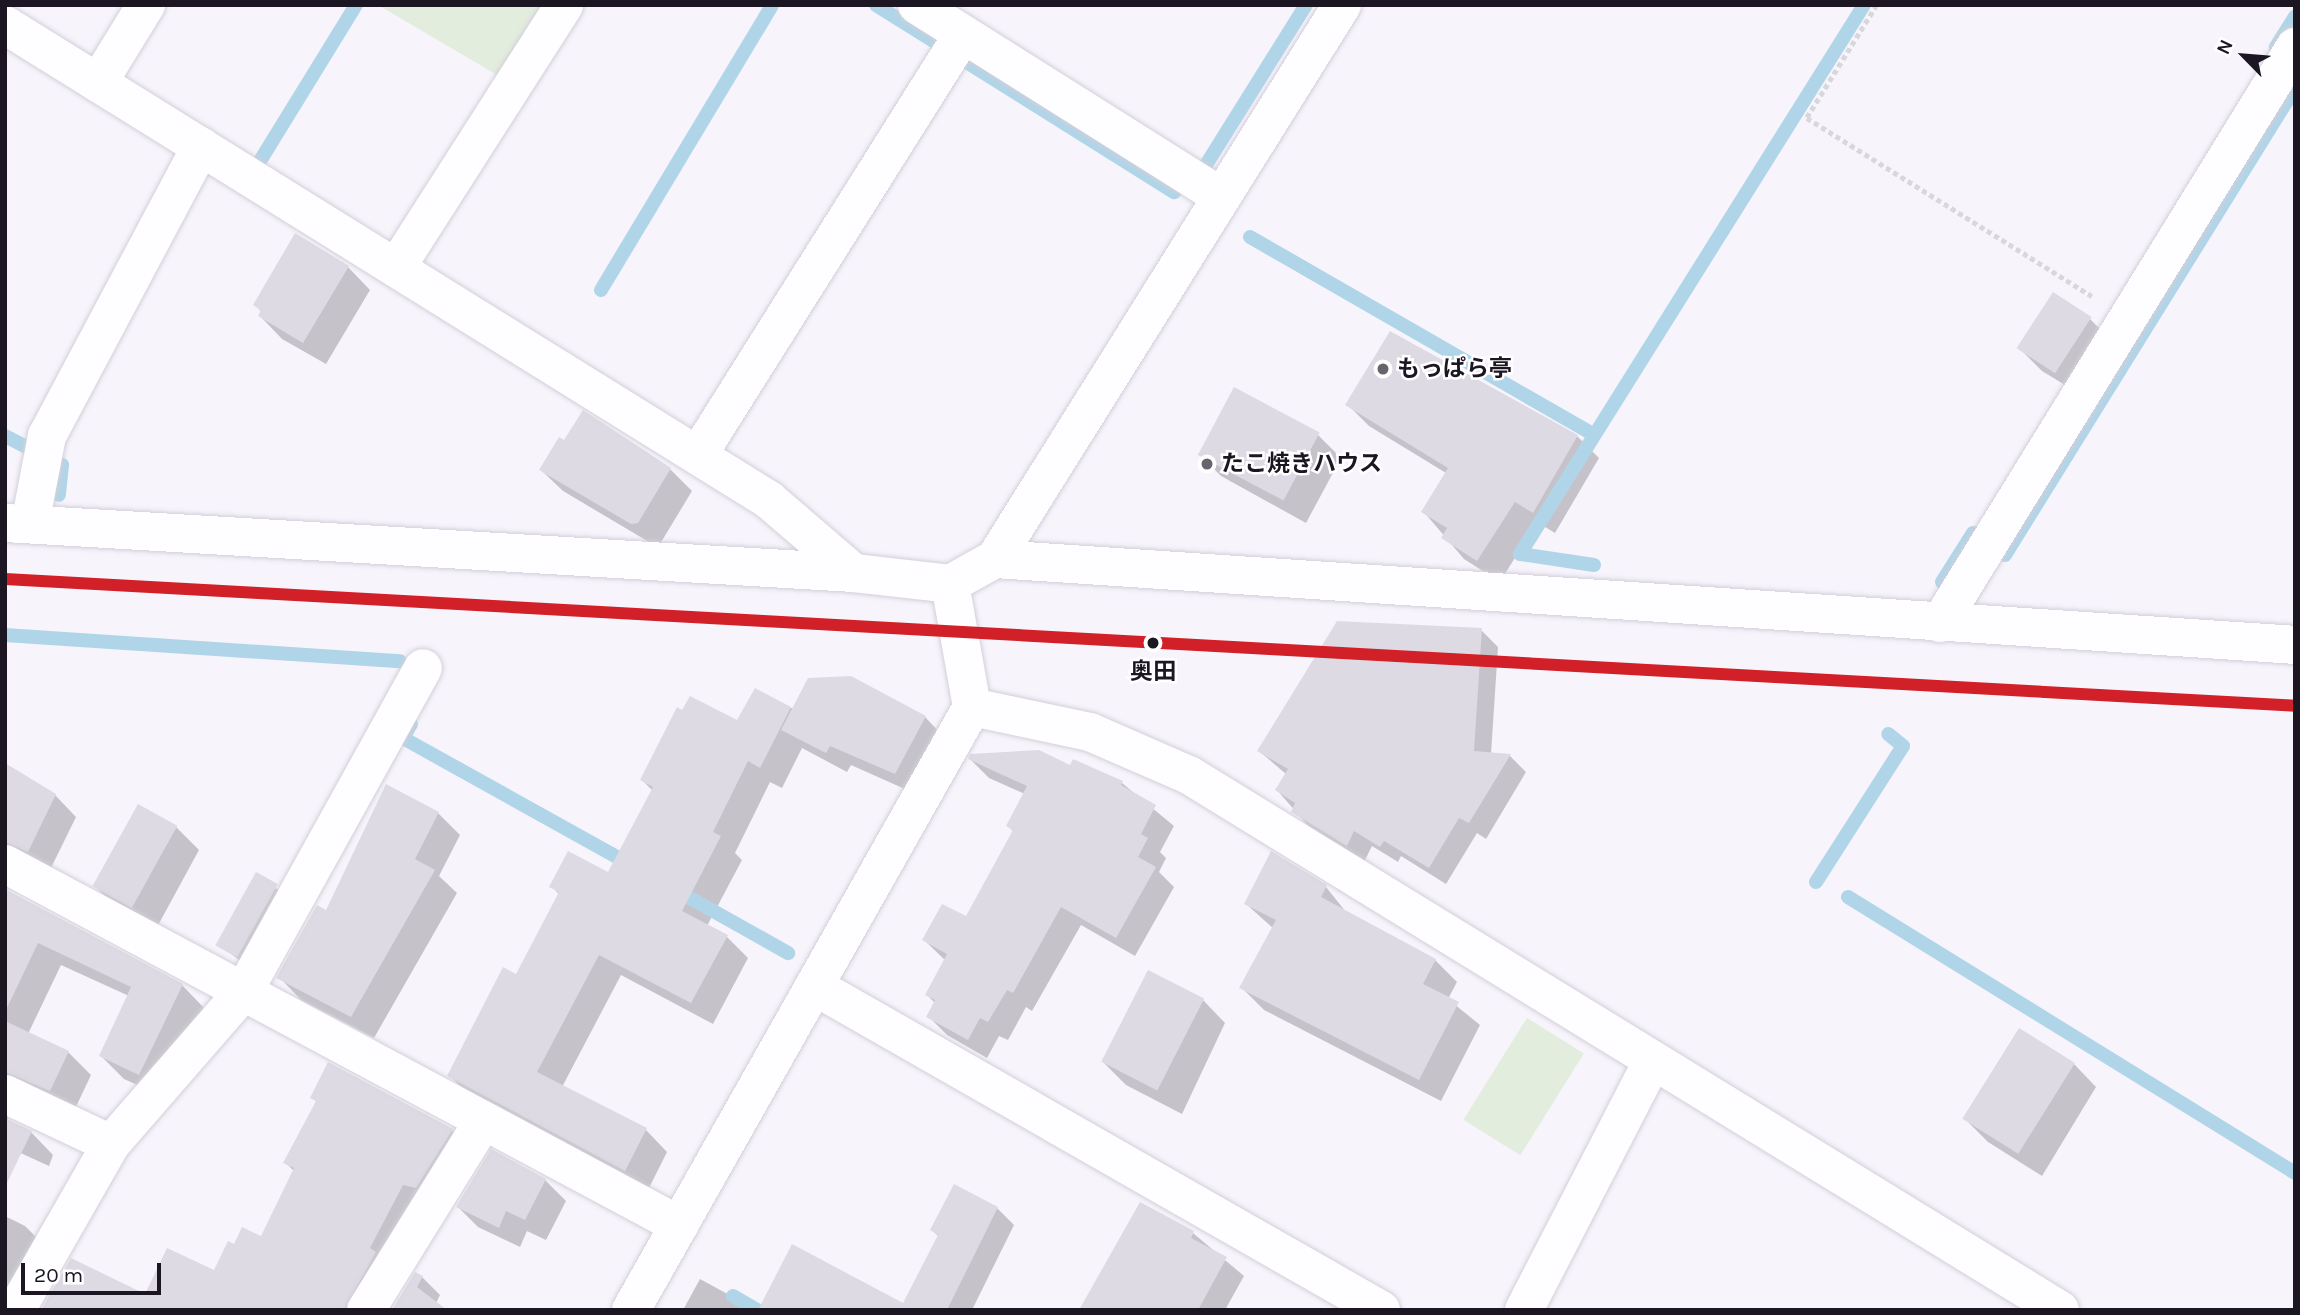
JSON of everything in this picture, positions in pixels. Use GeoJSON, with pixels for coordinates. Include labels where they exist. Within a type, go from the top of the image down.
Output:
{"type":"FeatureCollection","features":[{"type":"Feature","properties":{"kind":"street"},"geometry":{"type":"LineString","coordinates":[[98,83],[146,5]]}},
{"type":"Feature","properties":{"kind":"street"},"geometry":{"type":"LineString","coordinates":[[396,268],[564,5]]}},
{"type":"Feature","properties":{"kind":"street"},"geometry":{"type":"LineString","coordinates":[[916,5],[1222,197]]}},
{"type":"Feature","properties":{"kind":"street"},"geometry":{"type":"LineString","coordinates":[[201,146],[47,436],[18,523],[854,573],[950,584],[995,559],[1342,5]]}},
{"type":"Feature","properties":{"kind":"street"},"geometry":{"type":"LineString","coordinates":[[5,25],[769,500],[854,573]]}},
{"type":"Feature","properties":{"kind":"street"},"geometry":{"type":"LineString","coordinates":[[698,456],[963,35]]}},
{"type":"Feature","properties":{"kind":"street"},"geometry":{"type":"LineString","coordinates":[[1940,624],[2295,47]]}},
{"type":"Feature","properties":{"kind":"street"},"geometry":{"type":"LineString","coordinates":[[995,559],[1940,624],[2295,645]]}},
{"type":"Feature","properties":{"kind":"street"},"geometry":{"type":"LineString","coordinates":[[631,1310],[972,707],[950,584]]}},
{"type":"Feature","properties":{"kind":"street"},"geometry":{"type":"LineString","coordinates":[[16,1310],[111,1144],[244,991],[423,668]]}},
{"type":"Feature","properties":{"kind":"street"},"geometry":{"type":"LineString","coordinates":[[972,707],[1090,732],[1189,775],[2060,1310]]}},
{"type":"Feature","properties":{"kind":"street"},"geometry":{"type":"LineString","coordinates":[[5,864],[679,1225]]}},
{"type":"Feature","properties":{"kind":"street"},"geometry":{"type":"LineString","coordinates":[[814,986],[1381,1310]]}},
{"type":"Feature","properties":{"kind":"street"},"geometry":{"type":"LineString","coordinates":[[1524,1310],[1653,1060]]}},
{"type":"Feature","properties":{"kind":"street"},"geometry":{"type":"LineString","coordinates":[[5,1094],[111,1144]]}},
{"type":"Feature","properties":{"kind":"street"},"geometry":{"type":"LineString","coordinates":[[366,1310],[483,1121]]}},
{"type":"Feature","properties":{"kind":"path"},"geometry":{"type":"LineString","coordinates":[[1877,5],[1807,118],[2128,318]]}},
{"type":"Feature","properties":{"kind":"green space"},"geometry":{"type":"Polygon","coordinates":[[[378,5],[550,5],[504,79],[378,5]]]}},
{"type":"Feature","properties":{"kind":"green space"},"geometry":{"type":"Polygon","coordinates":[[[1527,1018],[1584,1054],[1520,1155],[1463,1120],[1527,1018]]]}},
{"type":"Feature","properties":{"kind":"building"},"geometry":{"type":"Polygon","coordinates":[[[295,233],[349,266],[303,343],[258,316],[261,310],[253,305],[295,233]]]}},
{"type":"Feature","properties":{"kind":"building"},"geometry":{"type":"Polygon","coordinates":[[[2053,292],[2092,317],[2055,373],[2017,348],[2053,292]]]}},
{"type":"Feature","properties":{"kind":"building"},"geometry":{"type":"Polygon","coordinates":[[[1390,331],[1578,435],[1533,513],[1515,502],[1477,561],[1441,538],[1447,528],[1421,512],[1448,468],[1345,405],[1390,331]]]}},
{"type":"Feature","properties":{"kind":"building"},"geometry":{"type":"Polygon","coordinates":[[[1234,387],[1320,433],[1283,501],[1198,455],[1234,387]]]}},
{"type":"Feature","properties":{"kind":"building"},"geometry":{"type":"Polygon","coordinates":[[[583,410],[671,468],[638,523],[631,524],[539,470],[559,437],[564,440],[583,410]]]}},
{"type":"Feature","properties":{"kind":"building"},"geometry":{"type":"Polygon","coordinates":[[[1337,621],[1482,628],[1474,751],[1511,754],[1469,823],[1459,818],[1429,868],[1384,841],[1380,847],[1354,831],[1347,846],[1291,812],[1295,803],[1275,790],[1288,769],[1257,751],[1337,621]]]}},
{"type":"Feature","properties":{"kind":"building"},"geometry":{"type":"Polygon","coordinates":[[[851,676],[926,716],[895,774],[830,746],[826,753],[781,730],[808,678],[851,676]]]}},
{"type":"Feature","properties":{"kind":"building"},"geometry":{"type":"Polygon","coordinates":[[[755,688],[791,707],[760,768],[748,761],[713,832],[721,836],[682,911],[728,935],[691,1003],[599,955],[537,1072],[647,1128],[625,1171],[447,1076],[503,967],[516,974],[559,892],[549,887],[568,851],[608,872],[653,787],[640,780],[677,707],[682,710],[690,696],[737,720],[755,688]]]}},
{"type":"Feature","properties":{"kind":"building"},"geometry":{"type":"Polygon","coordinates":[[[1039,750],[1070,765],[1073,759],[1123,781],[1121,785],[1156,805],[1141,834],[1148,838],[1138,857],[1156,867],[1116,938],[1061,907],[1013,993],[1007,990],[988,1022],[980,1018],[968,1040],[926,1017],[935,1000],[925,995],[947,954],[922,940],[942,904],[966,916],[1013,830],[1006,826],[1027,786],[968,759],[970,754],[1039,750]]]}},
{"type":"Feature","properties":{"kind":"building"},"geometry":{"type":"Polygon","coordinates":[[[5,763],[56,794],[28,852],[5,842],[5,763]]]}},
{"type":"Feature","properties":{"kind":"building"},"geometry":{"type":"Polygon","coordinates":[[[386,784],[439,812],[415,859],[435,870],[351,1017],[276,978],[317,905],[326,910],[386,784]]]}},
{"type":"Feature","properties":{"kind":"building"},"geometry":{"type":"Polygon","coordinates":[[[138,804],[177,826],[132,908],[92,886],[138,804]]]}},
{"type":"Feature","properties":{"kind":"building"},"geometry":{"type":"Polygon","coordinates":[[[1271,851],[1327,885],[1321,897],[1436,959],[1423,984],[1459,1002],[1419,1080],[1239,988],[1276,920],[1244,904],[1271,851]]]}},
{"type":"Feature","properties":{"kind":"building"},"geometry":{"type":"Polygon","coordinates":[[[256,872],[278,884],[237,958],[215,945],[256,872]]]}},
{"type":"Feature","properties":{"kind":"building"},"geometry":{"type":"Polygon","coordinates":[[[5,889],[183,984],[139,1075],[99,1056],[131,987],[38,943],[5,1012],[5,889]]]}},
{"type":"Feature","properties":{"kind":"building"},"geometry":{"type":"Polygon","coordinates":[[[1148,970],[1204,999],[1157,1090],[1101,1062],[1148,970]]]}},
{"type":"Feature","properties":{"kind":"building"},"geometry":{"type":"Polygon","coordinates":[[[5,1021],[69,1051],[50,1091],[5,1072],[5,1021]]]}},
{"type":"Feature","properties":{"kind":"building"},"geometry":{"type":"Polygon","coordinates":[[[2019,1028],[2075,1063],[2018,1154],[1962,1119],[2019,1028]]]}},
{"type":"Feature","properties":{"kind":"building"},"geometry":{"type":"Polygon","coordinates":[[[328,1062],[453,1129],[416,1188],[403,1185],[370,1248],[376,1252],[344,1310],[41,1310],[71,1258],[145,1294],[167,1248],[214,1270],[228,1241],[234,1244],[242,1227],[261,1236],[294,1168],[283,1163],[316,1101],[310,1098],[328,1062]]]}},
{"type":"Feature","properties":{"kind":"building"},"geometry":{"type":"Polygon","coordinates":[[[5,1118],[32,1131],[5,1187],[5,1118]]]}},
{"type":"Feature","properties":{"kind":"building"},"geometry":{"type":"Polygon","coordinates":[[[491,1149],[546,1179],[525,1220],[506,1211],[499,1228],[456,1207],[491,1149]]]}},
{"type":"Feature","properties":{"kind":"building"},"geometry":{"type":"Polygon","coordinates":[[[954,1184],[998,1207],[947,1310],[758,1310],[792,1244],[903,1303],[938,1235],[930,1230],[954,1184]]]}},
{"type":"Feature","properties":{"kind":"building"},"geometry":{"type":"Polygon","coordinates":[[[1140,1202],[1194,1231],[1191,1238],[1227,1257],[1198,1310],[1079,1310],[1140,1202]]]}},
{"type":"Feature","properties":{"kind":"building"},"geometry":{"type":"Polygon","coordinates":[[[415,1272],[423,1276],[417,1287],[447,1310],[392,1310],[415,1272]]]}},
{"type":"Feature","properties":{"kind":"waterway"},"geometry":{"type":"LineString","coordinates":[[260,161],[356,5]]}},
{"type":"Feature","properties":{"kind":"waterway"},"geometry":{"type":"LineString","coordinates":[[601,290],[772,5]]}},
{"type":"Feature","properties":{"kind":"waterway"},"geometry":{"type":"LineString","coordinates":[[876,5],[940,45]]}},
{"type":"Feature","properties":{"kind":"waterway"},"geometry":{"type":"LineString","coordinates":[[1204,168],[1306,5]]}},
{"type":"Feature","properties":{"kind":"waterway"},"geometry":{"type":"LineString","coordinates":[[1594,565],[1520,554],[1864,5]]}},
{"type":"Feature","properties":{"kind":"waterway"},"geometry":{"type":"LineString","coordinates":[[2276,47],[2295,16]]}},
{"type":"Feature","properties":{"kind":"waterway"},"geometry":{"type":"LineString","coordinates":[[965,61],[1174,192]]}},
{"type":"Feature","properties":{"kind":"waterway"},"geometry":{"type":"LineString","coordinates":[[2005,555],[2295,88]]}},
{"type":"Feature","properties":{"kind":"waterway"},"geometry":{"type":"LineString","coordinates":[[1250,237],[1594,435]]}},
{"type":"Feature","properties":{"kind":"waterway"},"geometry":{"type":"LineString","coordinates":[[5,436],[35,451]]}},
{"type":"Feature","properties":{"kind":"waterway"},"geometry":{"type":"LineString","coordinates":[[54,461],[62,465],[59,495]]}},
{"type":"Feature","properties":{"kind":"waterway"},"geometry":{"type":"LineString","coordinates":[[1942,582],[1973,533]]}},
{"type":"Feature","properties":{"kind":"waterway"},"geometry":{"type":"LineString","coordinates":[[5,635],[400,661]]}},
{"type":"Feature","properties":{"kind":"waterway"},"geometry":{"type":"LineString","coordinates":[[411,724],[403,738],[631,865]]}},
{"type":"Feature","properties":{"kind":"waterway"},"geometry":{"type":"LineString","coordinates":[[1816,882],[1903,746],[1888,734]]}},
{"type":"Feature","properties":{"kind":"waterway"},"geometry":{"type":"LineString","coordinates":[[674,889],[788,953]]}},
{"type":"Feature","properties":{"kind":"waterway"},"geometry":{"type":"LineString","coordinates":[[1848,897],[2295,1173]]}},
{"type":"Feature","properties":{"kind":"waterway"},"geometry":{"type":"LineString","coordinates":[[733,1296],[757,1310]]}},
{"type":"Feature","properties":{"kind":"transit line"},"geometry":{"type":"LineString","coordinates":[[5,579],[2295,706]]}},
{"type":"Feature","properties":{"kind":"place","name":"もっぱら亭"},"geometry":{"type":"Point","coordinates":[1383,369]}},
{"type":"Feature","properties":{"kind":"place","name":"たこ焼きハウス"},"geometry":{"type":"Point","coordinates":[1207,464]}},
{"type":"Feature","properties":{"kind":"place","name":"奥田"},"geometry":{"type":"Point","coordinates":[1153,643]}}]}
